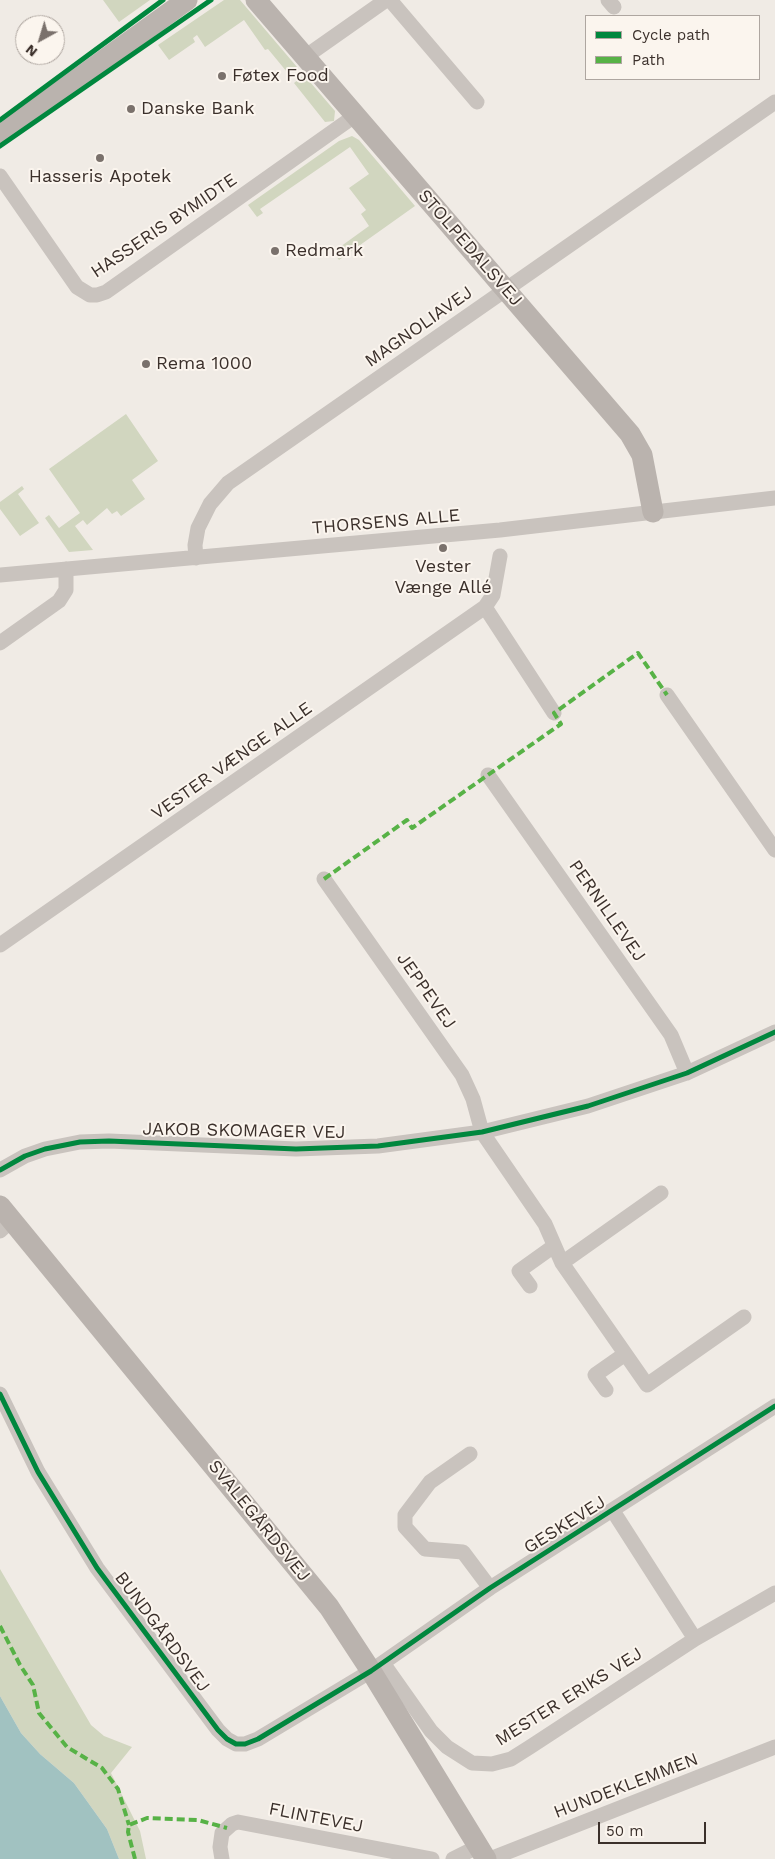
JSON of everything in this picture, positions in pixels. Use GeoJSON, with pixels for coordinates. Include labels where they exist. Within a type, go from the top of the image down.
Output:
{"type":"FeatureCollection","features":[{"type":"Feature","properties":{"kind":"street"},"geometry":{"type":"LineString","coordinates":[[0,135],[187,0]]}},
{"type":"Feature","properties":{"kind":"street","name":"STOLPEDALSVEJ"},"geometry":{"type":"LineString","coordinates":[[256,0],[630,434],[642,455],[653,512]]}},
{"type":"Feature","properties":{"kind":"street"},"geometry":{"type":"LineString","coordinates":[[305,57],[388,0],[477,102]]}},
{"type":"Feature","properties":{"kind":"street","name":"MAGNOLIAVEJ"},"geometry":{"type":"LineString","coordinates":[[196,558],[195,545],[198,528],[210,504],[228,483],[775,102]]}},
{"type":"Feature","properties":{"kind":"street","name":"HASSERIS BYMIDTE"},"geometry":{"type":"LineString","coordinates":[[0,176],[76,287],[84,292],[97,295],[106,292],[356,115]]}},
{"type":"Feature","properties":{"kind":"street","name":"THORSENS ALLE"},"geometry":{"type":"LineString","coordinates":[[0,575],[500,530],[775,498]]}},
{"type":"Feature","properties":{"kind":"street"},"geometry":{"type":"LineString","coordinates":[[500,556],[493,595],[485,607],[554,713]]}},
{"type":"Feature","properties":{"kind":"street"},"geometry":{"type":"LineString","coordinates":[[0,643],[59,601],[66,590],[66,569]]}},
{"type":"Feature","properties":{"kind":"street","name":"VESTER VÆNGE ALLE"},"geometry":{"type":"LineString","coordinates":[[0,945],[485,607]]}},
{"type":"Feature","properties":{"kind":"street"},"geometry":{"type":"LineString","coordinates":[[667,695],[775,850]]}},
{"type":"Feature","properties":{"kind":"street","name":"PERNILLEVEJ"},"geometry":{"type":"LineString","coordinates":[[488,775],[671,1035],[687,1073]]}},
{"type":"Feature","properties":{"kind":"street","name":"JEPPEVEJ"},"geometry":{"type":"LineString","coordinates":[[324,879],[462,1075],[473,1100],[482,1132],[545,1224],[562,1263],[647,1385],[744,1318]]}},
{"type":"Feature","properties":{"kind":"street","name":"JAKOB SKOMAGER VEJ"},"geometry":{"type":"LineString","coordinates":[[0,1170],[31,1154],[80,1142],[109,1141],[296,1149],[378,1146],[482,1132],[588,1106],[687,1073],[775,1032]]}},
{"type":"Feature","properties":{"kind":"street"},"geometry":{"type":"LineString","coordinates":[[562,1263],[661,1193]]}},
{"type":"Feature","properties":{"kind":"street","name":"SVALEGÅRDSVEJ"},"geometry":{"type":"LineString","coordinates":[[4,1219],[329,1607],[377,1667],[485,1855]]}},
{"type":"Feature","properties":{"kind":"street"},"geometry":{"type":"LineString","coordinates":[[530,1286],[519,1271],[554,1246]]}},
{"type":"Feature","properties":{"kind":"street"},"geometry":{"type":"LineString","coordinates":[[606,1390],[595,1375],[625,1354]]}},
{"type":"Feature","properties":{"kind":"street","name":"BUNDGÅRDSVEJ"},"geometry":{"type":"LineString","coordinates":[[0,1394],[38,1472],[97,1568],[227,1739],[236,1744],[252,1742],[377,1667]]}},
{"type":"Feature","properties":{"kind":"street","name":"GESKEVEJ"},"geometry":{"type":"LineString","coordinates":[[377,1667],[490,1588],[775,1406]]}},
{"type":"Feature","properties":{"kind":"street"},"geometry":{"type":"LineString","coordinates":[[470,1454],[430,1482],[405,1515],[405,1527],[425,1549],[463,1552],[490,1588]]}},
{"type":"Feature","properties":{"kind":"street"},"geometry":{"type":"LineString","coordinates":[[613,1511],[695,1639]]}},
{"type":"Feature","properties":{"kind":"street","name":"MESTER ERIKS VEJ"},"geometry":{"type":"LineString","coordinates":[[377,1667],[431,1731],[447,1747],[472,1763],[492,1764],[511,1759],[695,1639],[775,1593]]}},
{"type":"Feature","properties":{"kind":"street","name":"HUNDEKLEMMEN"},"geometry":{"type":"LineString","coordinates":[[485,1855],[775,1747]]}},
{"type":"Feature","properties":{"kind":"street","name":"FLINTEVEJ"},"geometry":{"type":"LineString","coordinates":[[222,1859],[220,1847],[222,1833],[232,1824],[238,1822],[432,1859]]}},
{"type":"Feature","properties":{"kind":"street"},"geometry":{"type":"LineString","coordinates":[[453,1859],[485,1855]]}},
{"type":"Feature","properties":{"kind":"green space"},"geometry":{"type":"Polygon","coordinates":[[[103,0],[150,0],[119,22],[103,0]]]}},
{"type":"Feature","properties":{"kind":"green space"},"geometry":{"type":"Polygon","coordinates":[[[224,0],[240,0],[297,67],[287,72],[268,49],[265,50],[244,20],[205,47],[197,35],[193,38],[195,42],[169,60],[158,45],[224,0]]]}},
{"type":"Feature","properties":{"kind":"green space"},"geometry":{"type":"Polygon","coordinates":[[[304,75],[335,111],[334,121],[325,122],[294,83],[304,75]]]}},
{"type":"Feature","properties":{"kind":"green space"},"geometry":{"type":"Polygon","coordinates":[[[352,136],[359,140],[415,206],[339,260],[333,252],[369,226],[361,214],[366,210],[349,188],[369,174],[350,147],[260,209],[263,213],[257,217],[248,205],[339,141],[352,136]]]}},
{"type":"Feature","properties":{"kind":"green space"},"geometry":{"type":"Polygon","coordinates":[[[126,414],[158,461],[132,480],[145,499],[121,516],[117,511],[112,514],[107,508],[87,525],[83,520],[75,526],[93,550],[69,552],[45,518],[49,515],[59,528],[80,513],[49,469],[126,414]]]}},
{"type":"Feature","properties":{"kind":"green space"},"geometry":{"type":"Polygon","coordinates":[[[22,486],[24,489],[18,494],[39,523],[20,536],[0,509],[0,502],[22,486]]]}},
{"type":"Feature","properties":{"kind":"green space"},"geometry":{"type":"Polygon","coordinates":[[[0,1569],[91,1725],[104,1736],[132,1747],[111,1773],[140,1831],[146,1859],[119,1859],[107,1829],[74,1783],[40,1754],[21,1733],[0,1696],[0,1569]]]}},
{"type":"Feature","properties":{"kind":"water"},"geometry":{"type":"Polygon","coordinates":[[[0,1696],[21,1733],[40,1754],[74,1783],[107,1829],[119,1859],[0,1859],[0,1696]]]}},
{"type":"Feature","properties":{"kind":"marked path"},"geometry":{"type":"LineString","coordinates":[[324,879],[407,820],[412,828],[561,724],[554,713],[638,653],[667,695]]}},
{"type":"Feature","properties":{"kind":"marked path"},"geometry":{"type":"LineString","coordinates":[[0,1626],[20,1665],[33,1685],[39,1713],[67,1747],[102,1768],[118,1789],[129,1825]]}},
{"type":"Feature","properties":{"kind":"marked path"},"geometry":{"type":"LineString","coordinates":[[135,1859],[128,1832],[129,1825],[147,1818],[198,1820],[227,1828]]}},
{"type":"Feature","properties":{"kind":"cycle path"},"geometry":{"type":"LineString","coordinates":[[0,120],[163,0]]}},
{"type":"Feature","properties":{"kind":"cycle path"},"geometry":{"type":"LineString","coordinates":[[0,146],[211,0]]}},
{"type":"Feature","properties":{"kind":"cycle path"},"geometry":{"type":"LineString","coordinates":[[0,1170],[25,1156],[45,1149],[80,1142],[109,1141],[296,1149],[378,1146],[482,1132],[588,1106],[687,1073],[775,1032]]}},
{"type":"Feature","properties":{"kind":"cycle path"},"geometry":{"type":"LineString","coordinates":[[0,1394],[38,1472],[97,1568],[218,1730],[227,1739],[236,1744],[245,1744],[258,1739],[371,1671],[490,1588],[775,1406]]}},
{"type":"Feature","properties":{"kind":"place","name":"Føtex Food"},"geometry":{"type":"Point","coordinates":[222,76]}},
{"type":"Feature","properties":{"kind":"place","name":"Danske Bank"},"geometry":{"type":"Point","coordinates":[131,109]}},
{"type":"Feature","properties":{"kind":"place","name":"Hasseris Apotek"},"geometry":{"type":"Point","coordinates":[100,158]}},
{"type":"Feature","properties":{"kind":"place","name":"Redmark"},"geometry":{"type":"Point","coordinates":[275,251]}},
{"type":"Feature","properties":{"kind":"place","name":"Rema 1000"},"geometry":{"type":"Point","coordinates":[146,364]}},
{"type":"Feature","properties":{"kind":"place","name":"Vester Vænge Allé"},"geometry":{"type":"Point","coordinates":[443,548]}}]}
